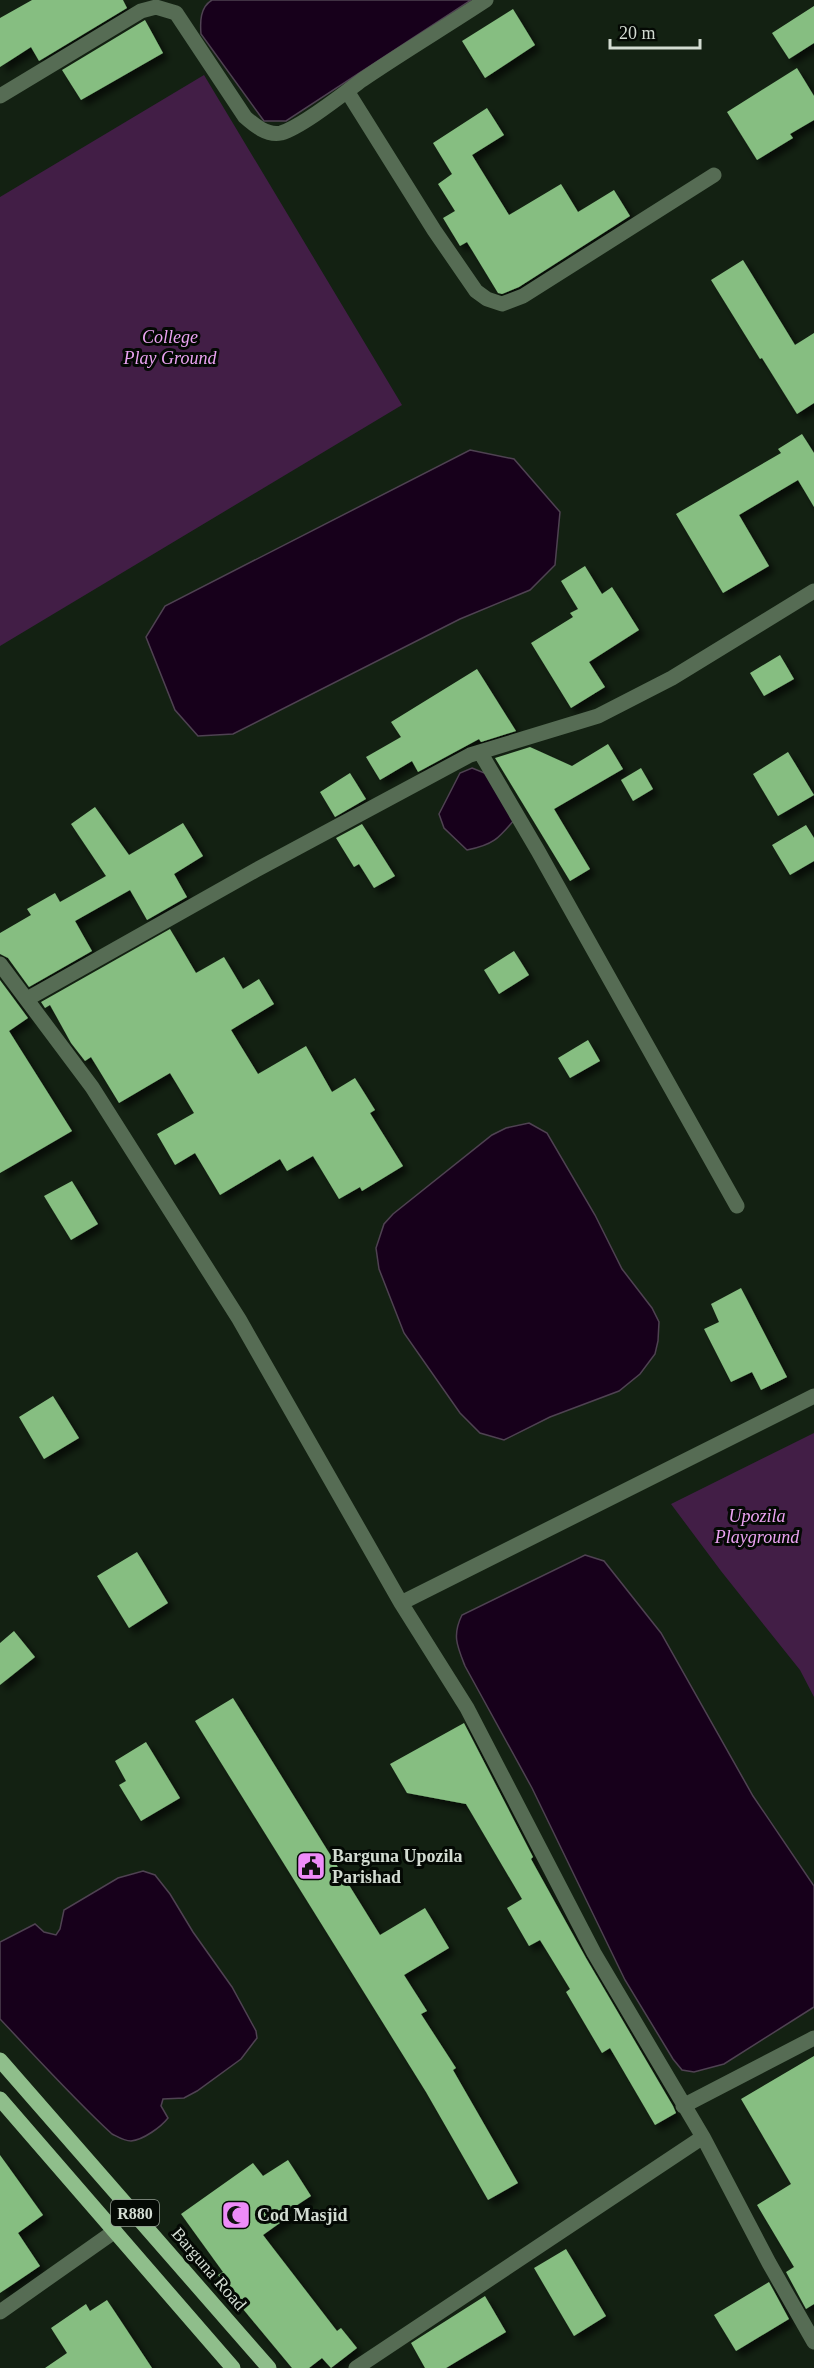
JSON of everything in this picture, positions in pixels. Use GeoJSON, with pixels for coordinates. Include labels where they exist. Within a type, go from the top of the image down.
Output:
{"type":"FeatureCollection","features":[{"type":"Feature","properties":{"kind":"main road","name":"Barguna Road"},"geometry":{"type":"LineString","coordinates":[[0,2060],[268,2368]]}},
{"type":"Feature","properties":{"kind":"main road","name":"R880"},"geometry":{"type":"LineString","coordinates":[[0,2098],[233,2368]]}},
{"type":"Feature","properties":{"kind":"street"},"geometry":{"type":"LineString","coordinates":[[0,96],[141,11],[156,7],[176,14],[245,117],[254,126],[266,132],[280,133],[311,116],[486,0]]}},
{"type":"Feature","properties":{"kind":"street"},"geometry":{"type":"LineString","coordinates":[[347,91],[467,279],[476,291],[487,299],[502,304],[523,296],[714,175]]}},
{"type":"Feature","properties":{"kind":"street"},"geometry":{"type":"LineString","coordinates":[[27,999],[256,870],[470,755],[598,716],[672,678],[814,591]]}},
{"type":"Feature","properties":{"kind":"street"},"geometry":{"type":"LineString","coordinates":[[480,752],[737,1206]]}},
{"type":"Feature","properties":{"kind":"street"},"geometry":{"type":"LineString","coordinates":[[0,964],[92,1087],[239,1319],[401,1603],[467,1708],[594,1953],[703,2137],[769,2263],[814,2342]]}},
{"type":"Feature","properties":{"kind":"street"},"geometry":{"type":"LineString","coordinates":[[401,1603],[814,1396]]}},
{"type":"Feature","properties":{"kind":"street"},"geometry":{"type":"LineString","coordinates":[[683,2106],[814,2038]]}},
{"type":"Feature","properties":{"kind":"street"},"geometry":{"type":"LineString","coordinates":[[356,2368],[703,2137]]}},
{"type":"Feature","properties":{"kind":"street"},"geometry":{"type":"LineString","coordinates":[[0,2312],[115,2231]]}},
{"type":"Feature","properties":{"kind":"green space","name":"College Play Ground"},"geometry":{"type":"Polygon","coordinates":[[[204,75],[402,405],[0,646],[0,197],[204,75]]]}},
{"type":"Feature","properties":{"kind":"green space","name":"Upozila Playground"},"geometry":{"type":"Polygon","coordinates":[[[814,1433],[814,1697],[800,1670],[671,1504],[814,1433]]]}},
{"type":"Feature","properties":{"kind":"shaded area"},"geometry":{"type":"Polygon","coordinates":[[[212,0],[471,0],[286,121],[264,121],[201,34],[203,11],[212,0]]]}},
{"type":"Feature","properties":{"kind":"shaded area"},"geometry":{"type":"Polygon","coordinates":[[[470,450],[514,459],[560,512],[555,565],[530,590],[460,619],[233,734],[198,736],[175,710],[146,637],[165,606],[470,450]]]}},
{"type":"Feature","properties":{"kind":"shaded area"},"geometry":{"type":"Polygon","coordinates":[[[472,768],[487,774],[515,819],[494,840],[483,846],[467,850],[444,828],[439,814],[460,773],[472,768]]]}},
{"type":"Feature","properties":{"kind":"shaded area"},"geometry":{"type":"Polygon","coordinates":[[[529,1123],[547,1133],[595,1215],[622,1269],[652,1308],[659,1322],[658,1341],[655,1354],[640,1374],[619,1391],[550,1417],[504,1440],[480,1433],[460,1413],[404,1333],[379,1269],[376,1248],[384,1224],[393,1214],[492,1135],[506,1128],[529,1123]]]}},
{"type":"Feature","properties":{"kind":"shaded area"},"geometry":{"type":"Polygon","coordinates":[[[585,1555],[604,1561],[661,1633],[753,1796],[814,1886],[814,2007],[724,2064],[694,2072],[682,2070],[673,2059],[625,1980],[532,1788],[465,1666],[458,1646],[456,1635],[462,1615],[585,1555]]]}},
{"type":"Feature","properties":{"kind":"shaded area"},"geometry":{"type":"Polygon","coordinates":[[[143,1871],[155,1875],[170,1894],[193,1932],[232,1987],[256,2031],[257,2038],[241,2059],[197,2091],[184,2098],[163,2099],[161,2106],[168,2118],[151,2132],[131,2141],[123,2140],[112,2134],[0,2019],[0,1942],[35,1924],[44,1932],[56,1935],[60,1929],[64,1910],[118,1878],[143,1871]]]}},
{"type":"Feature","properties":{"kind":"building"},"geometry":{"type":"Polygon","coordinates":[[[32,0],[123,0],[127,8],[39,61],[31,47],[0,67],[0,18],[32,0]]]}},
{"type":"Feature","properties":{"kind":"building"},"geometry":{"type":"Polygon","coordinates":[[[814,6],[814,43],[789,59],[772,33],[814,6]]]}},
{"type":"Feature","properties":{"kind":"building"},"geometry":{"type":"Polygon","coordinates":[[[513,9],[535,45],[485,78],[462,41],[513,9]]]}},
{"type":"Feature","properties":{"kind":"building"},"geometry":{"type":"Polygon","coordinates":[[[145,20],[163,53],[81,100],[62,70],[145,20]]]}},
{"type":"Feature","properties":{"kind":"building"},"geometry":{"type":"Polygon","coordinates":[[[797,68],[814,96],[814,120],[790,134],[793,138],[757,160],[727,112],[797,68]]]}},
{"type":"Feature","properties":{"kind":"building"},"geometry":{"type":"Polygon","coordinates":[[[487,108],[504,135],[472,155],[509,215],[561,184],[578,212],[614,190],[630,216],[519,287],[502,294],[498,293],[467,242],[460,246],[443,218],[455,211],[438,184],[452,174],[433,143],[487,108]]]}},
{"type":"Feature","properties":{"kind":"building"},"geometry":{"type":"Polygon","coordinates":[[[743,260],[795,345],[814,333],[814,403],[797,414],[711,280],[743,260]]]}},
{"type":"Feature","properties":{"kind":"building"},"geometry":{"type":"Polygon","coordinates":[[[802,434],[814,453],[814,507],[798,480],[739,515],[769,566],[723,593],[676,514],[781,453],[778,449],[802,434]]]}},
{"type":"Feature","properties":{"kind":"building"},"geometry":{"type":"Polygon","coordinates":[[[585,566],[602,594],[612,587],[639,630],[589,662],[605,687],[571,708],[531,643],[573,617],[570,613],[578,609],[561,581],[585,566]]]}},
{"type":"Feature","properties":{"kind":"building"},"geometry":{"type":"Polygon","coordinates":[[[780,655],[794,679],[764,696],[750,673],[780,655]]]}},
{"type":"Feature","properties":{"kind":"building"},"geometry":{"type":"Polygon","coordinates":[[[477,669],[516,731],[481,742],[479,739],[418,772],[412,761],[380,780],[366,757],[401,737],[391,722],[477,669]]]}},
{"type":"Feature","properties":{"kind":"building"},"geometry":{"type":"Polygon","coordinates":[[[608,744],[623,769],[554,809],[590,869],[570,881],[495,758],[530,747],[572,766],[608,744]]]}},
{"type":"Feature","properties":{"kind":"building"},"geometry":{"type":"Polygon","coordinates":[[[788,752],[814,795],[778,816],[753,774],[788,752]]]}},
{"type":"Feature","properties":{"kind":"building"},"geometry":{"type":"Polygon","coordinates":[[[641,768],[653,789],[633,801],[621,780],[641,768]]]}},
{"type":"Feature","properties":{"kind":"building"},"geometry":{"type":"Polygon","coordinates":[[[350,773],[366,799],[335,817],[320,792],[350,773]]]}},
{"type":"Feature","properties":{"kind":"building"},"geometry":{"type":"Polygon","coordinates":[[[95,807],[129,855],[183,823],[203,856],[174,874],[187,897],[147,920],[130,890],[75,921],[92,951],[29,987],[8,958],[0,954],[0,933],[31,915],[27,909],[55,893],[60,902],[106,876],[71,824],[95,807]]]}},
{"type":"Feature","properties":{"kind":"building"},"geometry":{"type":"Polygon","coordinates":[[[362,824],[395,876],[374,888],[359,864],[354,867],[336,838],[362,824]]]}},
{"type":"Feature","properties":{"kind":"building"},"geometry":{"type":"Polygon","coordinates":[[[806,825],[814,838],[814,861],[790,875],[772,845],[806,825]]]}},
{"type":"Feature","properties":{"kind":"building"},"geometry":{"type":"Polygon","coordinates":[[[170,929],[196,973],[224,957],[243,989],[259,979],[274,1004],[231,1030],[258,1074],[306,1046],[332,1092],[355,1078],[375,1110],[370,1113],[403,1166],[362,1191],[360,1187],[339,1199],[313,1156],[287,1171],[280,1159],[220,1195],[195,1153],[175,1165],[157,1134],[194,1113],[170,1073],[119,1103],[91,1057],[85,1061],[71,1043],[50,1005],[45,1008],[41,1002],[170,929]]]}},
{"type":"Feature","properties":{"kind":"building"},"geometry":{"type":"Polygon","coordinates":[[[514,951],[529,975],[499,994],[484,970],[514,951]]]}},
{"type":"Feature","properties":{"kind":"building"},"geometry":{"type":"Polygon","coordinates":[[[0,980],[28,1018],[9,1031],[72,1131],[0,1173],[0,980]]]}},
{"type":"Feature","properties":{"kind":"building"},"geometry":{"type":"Polygon","coordinates":[[[588,1040],[600,1061],[570,1078],[558,1058],[588,1040]]]}},
{"type":"Feature","properties":{"kind":"building"},"geometry":{"type":"Polygon","coordinates":[[[72,1181],[98,1224],[71,1240],[44,1196],[72,1181]]]}},
{"type":"Feature","properties":{"kind":"building"},"geometry":{"type":"Polygon","coordinates":[[[741,1288],[787,1377],[761,1390],[752,1372],[731,1382],[704,1329],[719,1322],[711,1304],[741,1288]]]}},
{"type":"Feature","properties":{"kind":"building"},"geometry":{"type":"Polygon","coordinates":[[[53,1396],[79,1438],[44,1459],[19,1417],[53,1396]]]}},
{"type":"Feature","properties":{"kind":"building"},"geometry":{"type":"Polygon","coordinates":[[[137,1552],[168,1603],[129,1628],[97,1576],[137,1552]]]}},
{"type":"Feature","properties":{"kind":"building"},"geometry":{"type":"Polygon","coordinates":[[[14,1631],[35,1657],[0,1685],[0,1643],[14,1631]]]}},
{"type":"Feature","properties":{"kind":"building","name":"Barguna Upozila Parishad"},"geometry":{"type":"Polygon","coordinates":[[[233,1698],[380,1935],[425,1908],[449,1948],[404,1975],[427,2011],[421,2014],[456,2068],[453,2070],[518,2183],[488,2200],[426,2092],[195,1721],[233,1698]]]}},
{"type":"Feature","properties":{"kind":"building"},"geometry":{"type":"Polygon","coordinates":[[[464,1723],[533,1857],[531,1859],[673,2106],[676,2113],[655,2125],[610,2048],[602,2053],[566,1992],[570,1989],[540,1940],[529,1946],[507,1908],[522,1899],[466,1804],[407,1793],[390,1764],[464,1723]]]}},
{"type":"Feature","properties":{"kind":"building"},"geometry":{"type":"Polygon","coordinates":[[[146,1742],[180,1798],[141,1821],[119,1785],[126,1781],[115,1761],[146,1742]]]}},
{"type":"Feature","properties":{"kind":"building"},"geometry":{"type":"Polygon","coordinates":[[[814,2056],[814,2304],[806,2309],[786,2272],[794,2267],[757,2205],[791,2184],[741,2099],[814,2056]]]}},
{"type":"Feature","properties":{"kind":"building"},"geometry":{"type":"Polygon","coordinates":[[[0,2155],[43,2215],[18,2233],[40,2266],[0,2293],[0,2155]]]}},
{"type":"Feature","properties":{"kind":"building"},"geometry":{"type":"Polygon","coordinates":[[[288,2160],[311,2196],[288,2211],[291,2215],[263,2235],[337,2331],[341,2328],[357,2348],[331,2368],[322,2358],[309,2368],[292,2368],[238,2303],[218,2275],[223,2272],[181,2214],[253,2163],[263,2176],[288,2160]]]}},
{"type":"Feature","properties":{"kind":"building"},"geometry":{"type":"Polygon","coordinates":[[[566,2249],[606,2316],[574,2336],[534,2268],[566,2249]]]}},
{"type":"Feature","properties":{"kind":"building"},"geometry":{"type":"Polygon","coordinates":[[[769,2282],[789,2319],[736,2351],[714,2315],[769,2282]]]}},
{"type":"Feature","properties":{"kind":"building"},"geometry":{"type":"Polygon","coordinates":[[[485,2296],[506,2332],[446,2368],[425,2368],[411,2343],[485,2296]]]}},
{"type":"Feature","properties":{"kind":"building"},"geometry":{"type":"Polygon","coordinates":[[[107,2300],[152,2368],[45,2368],[67,2353],[51,2328],[86,2304],[90,2311],[107,2300]]]}},
{"type":"Feature","properties":{"kind":"place","name":"Barguna Upozila Parishad"},"geometry":{"type":"Point","coordinates":[311,1866]}},
{"type":"Feature","properties":{"kind":"place","name":"Cod Masjid"},"geometry":{"type":"Point","coordinates":[236,2215]}}]}
